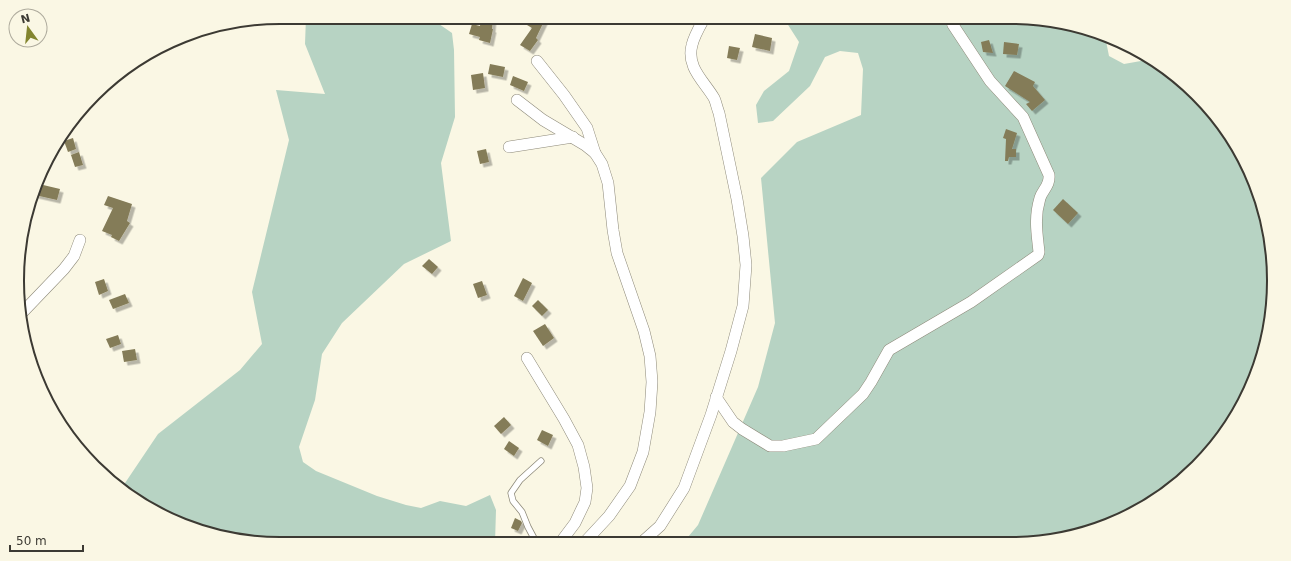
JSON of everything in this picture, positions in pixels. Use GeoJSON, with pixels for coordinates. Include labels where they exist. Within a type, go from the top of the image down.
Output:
{"type":"FeatureCollection","features":[{"type":"Feature","properties":{"kind":"street"},"geometry":{"type":"LineString","coordinates":[[648,537],[660,526],[684,488],[716,397],[743,306],[746,265],[744,236],[738,199],[715,100],[698,76],[691,58],[693,42],[701,24]]}},
{"type":"Feature","properties":{"kind":"street"},"geometry":{"type":"LineString","coordinates":[[716,397],[733,422],[770,446],[783,446],[816,439],[863,394],[889,350],[971,302],[1038,254],[1039,252],[1035,225],[1041,196],[1048,185],[1049,175],[1023,118],[988,78],[953,24]]}},
{"type":"Feature","properties":{"kind":"street"},"geometry":{"type":"LineString","coordinates":[[537,61],[564,95],[587,128],[595,153],[602,164],[608,183],[617,253],[647,341],[650,356],[652,382],[650,412],[643,452],[630,486],[610,516],[590,537]]}},
{"type":"Feature","properties":{"kind":"street"},"geometry":{"type":"LineString","coordinates":[[517,100],[543,120],[573,137],[595,153]]}},
{"type":"Feature","properties":{"kind":"street"},"geometry":{"type":"LineString","coordinates":[[509,147],[573,137]]}},
{"type":"Feature","properties":{"kind":"street"},"geometry":{"type":"LineString","coordinates":[[26,310],[64,269],[74,256],[80,240]]}},
{"type":"Feature","properties":{"kind":"street"},"geometry":{"type":"LineString","coordinates":[[527,358],[575,439],[584,467],[586,488],[585,502],[575,523],[564,537]]}},
{"type":"Feature","properties":{"kind":"lane"},"geometry":{"type":"LineString","coordinates":[[533,537],[522,512],[513,501],[511,493],[520,480],[541,461]]}},
{"type":"Feature","properties":{"kind":"green space"},"geometry":{"type":"Polygon","coordinates":[[[306,24],[439,24],[452,33],[454,50],[455,117],[441,163],[451,241],[404,264],[342,323],[322,354],[315,400],[299,447],[303,462],[316,471],[377,496],[421,508],[440,501],[466,506],[490,495],[496,510],[495,537],[280,537],[247,535],[214,528],[167,511],[124,484],[158,434],[240,370],[262,344],[252,292],[289,140],[276,90],[325,94],[305,44],[306,24]]]}},
{"type":"Feature","properties":{"kind":"green space"},"geometry":{"type":"Polygon","coordinates":[[[787,24],[1010,24],[1044,26],[1077,33],[1106,43],[1109,56],[1124,64],[1143,61],[1167,77],[1203,111],[1214,124],[1233,152],[1241,167],[1258,214],[1265,247],[1267,280],[1265,314],[1253,363],[1241,394],[1233,409],[1214,437],[1180,473],[1153,494],[1124,511],[1077,528],[1044,535],[1010,537],[688,537],[698,525],[758,387],[775,323],[761,178],[797,142],[861,115],[863,69],[858,53],[840,51],[825,57],[810,86],[773,121],[758,123],[756,105],[764,91],[789,71],[799,42],[787,24]]]}},
{"type":"Feature","properties":{"kind":"building"},"geometry":{"type":"Polygon","coordinates":[[[472,24],[480,26],[480,24],[492,24],[493,29],[490,43],[479,40],[480,37],[469,34],[472,24]]]}},
{"type":"Feature","properties":{"kind":"building"},"geometry":{"type":"Polygon","coordinates":[[[543,24],[536,38],[538,40],[530,51],[520,45],[532,28],[527,25],[543,24]]]}},
{"type":"Feature","properties":{"kind":"building"},"geometry":{"type":"Polygon","coordinates":[[[755,34],[772,38],[770,51],[752,47],[755,34]]]}},
{"type":"Feature","properties":{"kind":"building"},"geometry":{"type":"Polygon","coordinates":[[[989,40],[993,53],[983,52],[981,42],[989,40]]]}},
{"type":"Feature","properties":{"kind":"building"},"geometry":{"type":"Polygon","coordinates":[[[1004,42],[1019,44],[1017,55],[1003,54],[1004,42]]]}},
{"type":"Feature","properties":{"kind":"building"},"geometry":{"type":"Polygon","coordinates":[[[729,46],[740,48],[737,60],[727,58],[729,46]]]}},
{"type":"Feature","properties":{"kind":"building"},"geometry":{"type":"Polygon","coordinates":[[[490,64],[505,67],[503,77],[488,74],[490,64]]]}},
{"type":"Feature","properties":{"kind":"building"},"geometry":{"type":"Polygon","coordinates":[[[1014,71],[1035,82],[1033,86],[1045,100],[1032,111],[1026,104],[1030,102],[1005,86],[1014,71]]]}},
{"type":"Feature","properties":{"kind":"building"},"geometry":{"type":"Polygon","coordinates":[[[483,73],[485,88],[473,90],[471,75],[483,73]]]}},
{"type":"Feature","properties":{"kind":"building"},"geometry":{"type":"Polygon","coordinates":[[[513,76],[528,82],[524,91],[510,85],[513,76]]]}},
{"type":"Feature","properties":{"kind":"building"},"geometry":{"type":"Polygon","coordinates":[[[1006,129],[1017,133],[1012,149],[1016,149],[1016,157],[1009,157],[1008,161],[1005,161],[1006,139],[1003,138],[1006,129]]]}},
{"type":"Feature","properties":{"kind":"building"},"geometry":{"type":"Polygon","coordinates":[[[73,138],[76,149],[68,152],[64,142],[73,138]]]}},
{"type":"Feature","properties":{"kind":"building"},"geometry":{"type":"Polygon","coordinates":[[[486,149],[489,162],[480,164],[477,151],[486,149]]]}},
{"type":"Feature","properties":{"kind":"building"},"geometry":{"type":"Polygon","coordinates":[[[79,152],[83,165],[75,167],[71,155],[79,152]]]}},
{"type":"Feature","properties":{"kind":"building"},"geometry":{"type":"Polygon","coordinates":[[[43,185],[60,189],[57,200],[39,196],[43,185]]]}},
{"type":"Feature","properties":{"kind":"building"},"geometry":{"type":"Polygon","coordinates":[[[108,196],[132,204],[127,221],[130,223],[119,241],[111,237],[112,235],[102,231],[113,208],[104,205],[108,196]]]}},
{"type":"Feature","properties":{"kind":"building"},"geometry":{"type":"Polygon","coordinates":[[[1063,199],[1078,213],[1068,224],[1053,210],[1063,199]]]}},
{"type":"Feature","properties":{"kind":"building"},"geometry":{"type":"Polygon","coordinates":[[[429,259],[438,267],[432,274],[422,266],[429,259]]]}},
{"type":"Feature","properties":{"kind":"building"},"geometry":{"type":"Polygon","coordinates":[[[523,278],[532,283],[523,301],[514,296],[523,278]]]}},
{"type":"Feature","properties":{"kind":"building"},"geometry":{"type":"Polygon","coordinates":[[[104,279],[108,291],[99,295],[95,282],[104,279]]]}},
{"type":"Feature","properties":{"kind":"building"},"geometry":{"type":"Polygon","coordinates":[[[482,281],[487,295],[478,298],[473,284],[482,281]]]}},
{"type":"Feature","properties":{"kind":"building"},"geometry":{"type":"Polygon","coordinates":[[[125,294],[129,303],[113,309],[109,300],[125,294]]]}},
{"type":"Feature","properties":{"kind":"building"},"geometry":{"type":"Polygon","coordinates":[[[538,300],[548,310],[542,316],[532,306],[538,300]]]}},
{"type":"Feature","properties":{"kind":"building"},"geometry":{"type":"Polygon","coordinates":[[[545,324],[554,338],[543,346],[533,331],[545,324]]]}},
{"type":"Feature","properties":{"kind":"building"},"geometry":{"type":"Polygon","coordinates":[[[118,335],[121,344],[110,348],[106,339],[118,335]]]}},
{"type":"Feature","properties":{"kind":"building"},"geometry":{"type":"Polygon","coordinates":[[[135,349],[137,360],[124,362],[122,351],[135,349]]]}},
{"type":"Feature","properties":{"kind":"building"},"geometry":{"type":"Polygon","coordinates":[[[504,417],[511,425],[501,434],[494,426],[504,417]]]}},
{"type":"Feature","properties":{"kind":"building"},"geometry":{"type":"Polygon","coordinates":[[[542,430],[553,435],[548,446],[537,440],[542,430]]]}},
{"type":"Feature","properties":{"kind":"building"},"geometry":{"type":"Polygon","coordinates":[[[509,441],[519,448],[514,456],[504,449],[509,441]]]}},
{"type":"Feature","properties":{"kind":"building"},"geometry":{"type":"Polygon","coordinates":[[[515,518],[522,523],[518,531],[511,528],[515,518]]]}}]}
